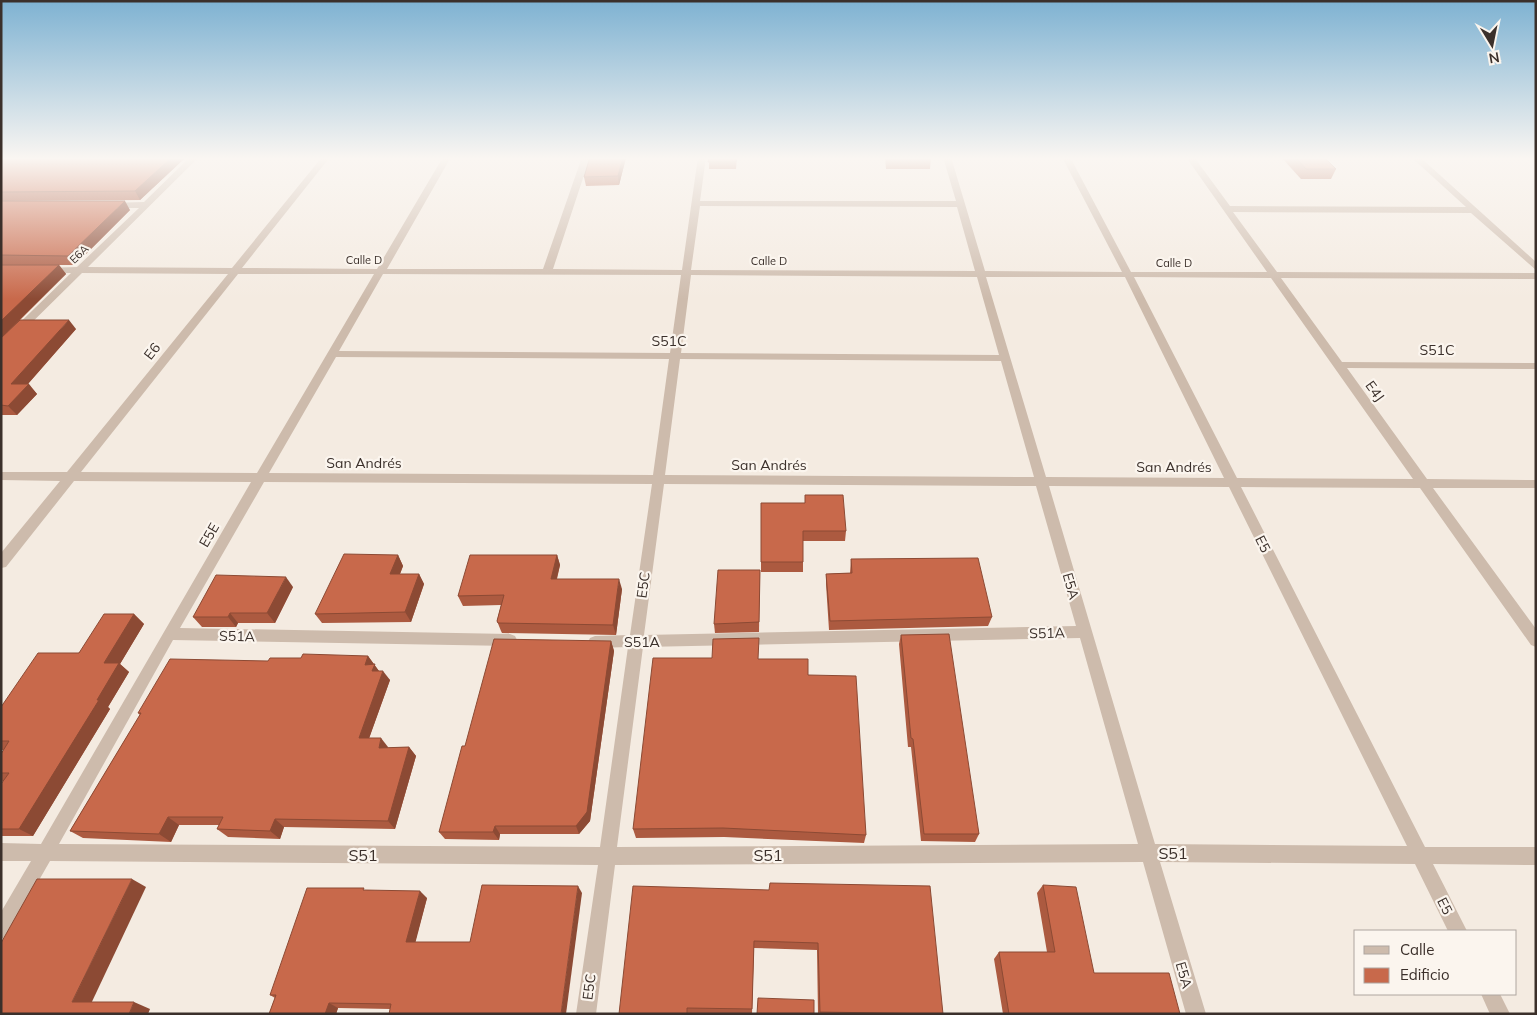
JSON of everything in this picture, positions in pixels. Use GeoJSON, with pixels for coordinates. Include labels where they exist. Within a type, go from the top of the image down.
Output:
{"type":"FeatureCollection","features":[{"type":"Feature","properties":{"kind":"street","name":"E6"},"geometry":{"type":"LineString","coordinates":[[1,563],[287,204]]}},
{"type":"Feature","properties":{"kind":"street","name":"E5E"},"geometry":{"type":"LineString","coordinates":[[1,930],[169,634],[420,204]]}},
{"type":"Feature","properties":{"kind":"street"},"geometry":{"type":"LineString","coordinates":[[546,272],[570,204]]}},
{"type":"Feature","properties":{"kind":"street","name":"E5C"},"geometry":{"type":"LineString","coordinates":[[586,1014],[695,204]]}},
{"type":"Feature","properties":{"kind":"street","name":"E5A"},"geometry":{"type":"LineString","coordinates":[[961,204],[1196,1014]]}},
{"type":"Feature","properties":{"kind":"street","name":"E5"},"geometry":{"type":"LineString","coordinates":[[1091,204],[1128,274],[1457,930]]}},
{"type":"Feature","properties":{"kind":"street","name":"E4J"},"geometry":{"type":"LineString","coordinates":[[1224,204],[1536,641]]}},
{"type":"Feature","properties":{"kind":"street"},"geometry":{"type":"LineString","coordinates":[[1467,204],[1536,267]]}},
{"type":"Feature","properties":{"kind":"street"},"geometry":{"type":"LineString","coordinates":[[98,205],[146,205]]}},
{"type":"Feature","properties":{"kind":"street","name":"E6A"},"geometry":{"type":"LineString","coordinates":[[1,347],[146,205]]}},
{"type":"Feature","properties":{"kind":"street"},"geometry":{"type":"LineString","coordinates":[[1227,209],[1473,210]]}},
{"type":"Feature","properties":{"kind":"street","name":"Calle D"},"geometry":{"type":"LineString","coordinates":[[31,270],[1536,276]]}},
{"type":"Feature","properties":{"kind":"street","name":"S51C"},"geometry":{"type":"LineString","coordinates":[[332,354],[1005,358]]}},
{"type":"Feature","properties":{"kind":"street","name":"S51C"},"geometry":{"type":"LineString","coordinates":[[1338,365],[1536,366]]}},
{"type":"Feature","properties":{"kind":"street","name":"San Andrés"},"geometry":{"type":"LineString","coordinates":[[1,476],[1536,484]]}},
{"type":"Feature","properties":{"kind":"street","name":"S51A"},"geometry":{"type":"LineString","coordinates":[[586,642],[635,643],[1085,632]]}},
{"type":"Feature","properties":{"kind":"street","name":"S51A"},"geometry":{"type":"LineString","coordinates":[[169,634],[526,641]]}},
{"type":"Feature","properties":{"kind":"street","name":"S51"},"geometry":{"type":"LineString","coordinates":[[1,852],[43,854],[606,856],[1149,853],[1536,856]]}},
{"type":"Feature","properties":{"kind":"street"},"geometry":{"type":"LineString","coordinates":[[1490,995],[1500,1014]]}},
{"type":"Feature","properties":{"kind":"building"},"geometry":{"type":"Polygon","coordinates":[[[1,204],[122,204],[68,256],[1,255],[1,204]]]}},
{"type":"Feature","properties":{"kind":"building"},"geometry":{"type":"Polygon","coordinates":[[[1,265],[59,265],[1,321],[1,265]]]}},
{"type":"Feature","properties":{"kind":"building"},"geometry":{"type":"Polygon","coordinates":[[[20,320],[69,320],[11,384],[29,384],[8,406],[1,405],[1,338],[20,320]]]}},
{"type":"Feature","properties":{"kind":"building"},"geometry":{"type":"Polygon","coordinates":[[[805,495],[843,495],[846,531],[803,531],[803,562],[761,562],[761,503],[805,503],[805,495]]]}},
{"type":"Feature","properties":{"kind":"building"},"geometry":{"type":"Polygon","coordinates":[[[344,554],[398,555],[390,574],[419,574],[405,612],[315,614],[344,554]]]}},
{"type":"Feature","properties":{"kind":"building"},"geometry":{"type":"Polygon","coordinates":[[[470,555],[557,555],[551,579],[619,579],[613,625],[498,623],[504,595],[458,596],[470,555]]]}},
{"type":"Feature","properties":{"kind":"building"},"geometry":{"type":"Polygon","coordinates":[[[978,558],[992,617],[830,621],[826,574],[852,573],[851,559],[978,558]]]}},
{"type":"Feature","properties":{"kind":"building"},"geometry":{"type":"Polygon","coordinates":[[[718,570],[760,570],[759,622],[714,624],[718,570]]]}},
{"type":"Feature","properties":{"kind":"building"},"geometry":{"type":"Polygon","coordinates":[[[216,575],[286,577],[267,613],[230,613],[228,617],[193,617],[216,575]]]}},
{"type":"Feature","properties":{"kind":"building"},"geometry":{"type":"Polygon","coordinates":[[[104,614],[134,614],[104,663],[119,663],[97,700],[99,700],[19,829],[1,829],[1,784],[9,773],[1,773],[1,754],[9,741],[1,741],[1,707],[38,653],[79,653],[104,614]]]}},
{"type":"Feature","properties":{"kind":"building"},"geometry":{"type":"Polygon","coordinates":[[[949,634],[979,834],[924,834],[913,739],[911,738],[901,635],[949,634]]]}},
{"type":"Feature","properties":{"kind":"building"},"geometry":{"type":"Polygon","coordinates":[[[759,638],[758,659],[808,659],[808,675],[856,676],[866,835],[723,828],[633,829],[653,658],[712,658],[713,639],[759,638]]]}},
{"type":"Feature","properties":{"kind":"building"},"geometry":{"type":"Polygon","coordinates":[[[494,639],[611,641],[587,812],[576,826],[495,826],[493,832],[439,832],[494,639]]]}},
{"type":"Feature","properties":{"kind":"building"},"geometry":{"type":"Polygon","coordinates":[[[303,654],[368,656],[365,665],[375,664],[372,671],[383,671],[359,738],[381,738],[379,748],[409,747],[388,821],[275,819],[270,831],[217,829],[223,817],[168,817],[159,834],[70,831],[141,713],[138,713],[170,659],[268,661],[270,658],[301,658],[303,654]]]}},
{"type":"Feature","properties":{"kind":"building"},"geometry":{"type":"Polygon","coordinates":[[[37,879],[132,879],[72,1002],[134,1002],[129,1014],[1,1014],[1,943],[37,879]]]}},
{"type":"Feature","properties":{"kind":"building"},"geometry":{"type":"Polygon","coordinates":[[[770,883],[930,886],[943,1014],[820,1012],[818,943],[754,941],[752,1009],[687,1008],[687,1014],[619,1014],[633,886],[769,890],[770,883]]]}},
{"type":"Feature","properties":{"kind":"building"},"geometry":{"type":"Polygon","coordinates":[[[482,885],[578,886],[561,1014],[389,1014],[391,1004],[329,1003],[325,1014],[269,1014],[276,995],[270,995],[307,888],[364,888],[363,890],[420,891],[406,942],[470,942],[482,885]]]}},
{"type":"Feature","properties":{"kind":"building"},"geometry":{"type":"Polygon","coordinates":[[[1043,885],[1076,887],[1094,973],[1169,973],[1180,1014],[1009,1014],[999,952],[1055,952],[1043,885]]]}},
{"type":"Feature","properties":{"kind":"building"},"geometry":{"type":"Polygon","coordinates":[[[758,998],[814,1000],[814,1014],[757,1014],[758,998]]]}}]}
